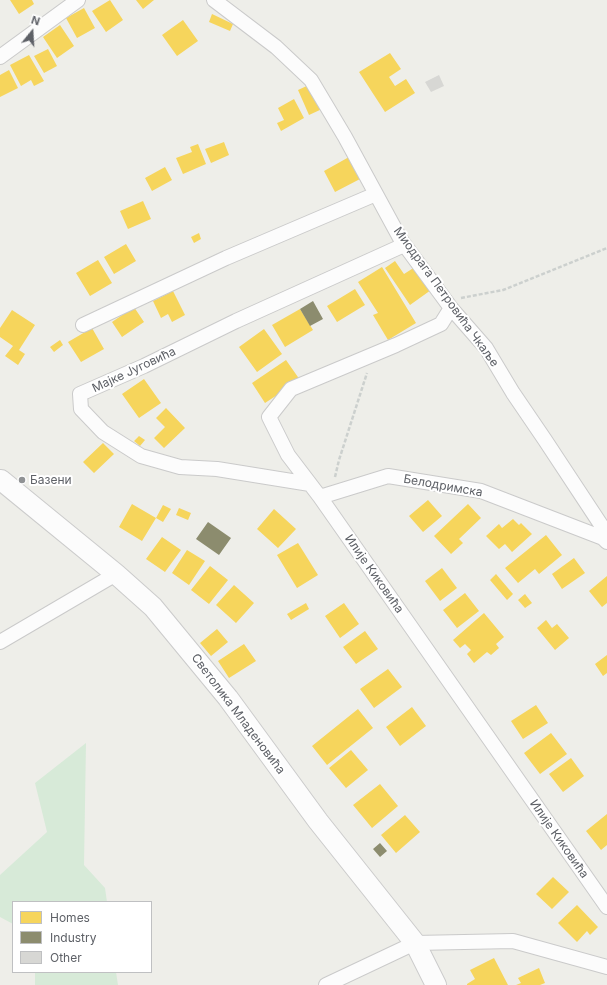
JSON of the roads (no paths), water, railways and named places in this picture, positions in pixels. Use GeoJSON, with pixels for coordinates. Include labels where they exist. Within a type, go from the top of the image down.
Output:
{"type":"FeatureCollection","features":[{"type":"Feature","properties":{"kind":"street"},"geometry":{"type":"LineString","coordinates":[[0,57],[78,0]]}},
{"type":"Feature","properties":{"kind":"street","name":"Миодрага Петровића Чкаље"},"geometry":{"type":"LineString","coordinates":[[214,0],[276,47],[312,80],[404,245],[454,304],[486,348],[513,393],[546,440],[607,534]]}},
{"type":"Feature","properties":{"kind":"street"},"geometry":{"type":"LineString","coordinates":[[84,325],[226,258],[376,194]]}},
{"type":"Feature","properties":{"kind":"street","name":"Мајке Југовића"},"geometry":{"type":"LineString","coordinates":[[310,484],[216,469],[180,467],[141,456],[103,432],[81,409],[80,394],[144,366],[236,321],[404,245]]}},
{"type":"Feature","properties":{"kind":"street","name":"Илије Киковића"},"geometry":{"type":"LineString","coordinates":[[454,304],[441,324],[372,356],[292,390],[269,417],[288,455],[310,484],[326,496],[607,907]]}},
{"type":"Feature","properties":{"kind":"street","name":"Белодримска"},"geometry":{"type":"LineString","coordinates":[[326,496],[388,476],[481,491],[603,538],[607,542]]}},
{"type":"Feature","properties":{"kind":"street","name":"Светолика Младеновића"},"geometry":{"type":"LineString","coordinates":[[0,479],[116,574],[153,607],[228,698],[318,822],[415,943],[436,985]]}},
{"type":"Feature","properties":{"kind":"street"},"geometry":{"type":"LineString","coordinates":[[0,642],[116,574]]}},
{"type":"Feature","properties":{"kind":"street"},"geometry":{"type":"LineString","coordinates":[[326,985],[415,943],[513,941],[607,967]]}},
{"type":"Feature","properties":{"kind":"place","name":"Базени"},"geometry":{"type":"Point","coordinates":[22,480]}}]}
